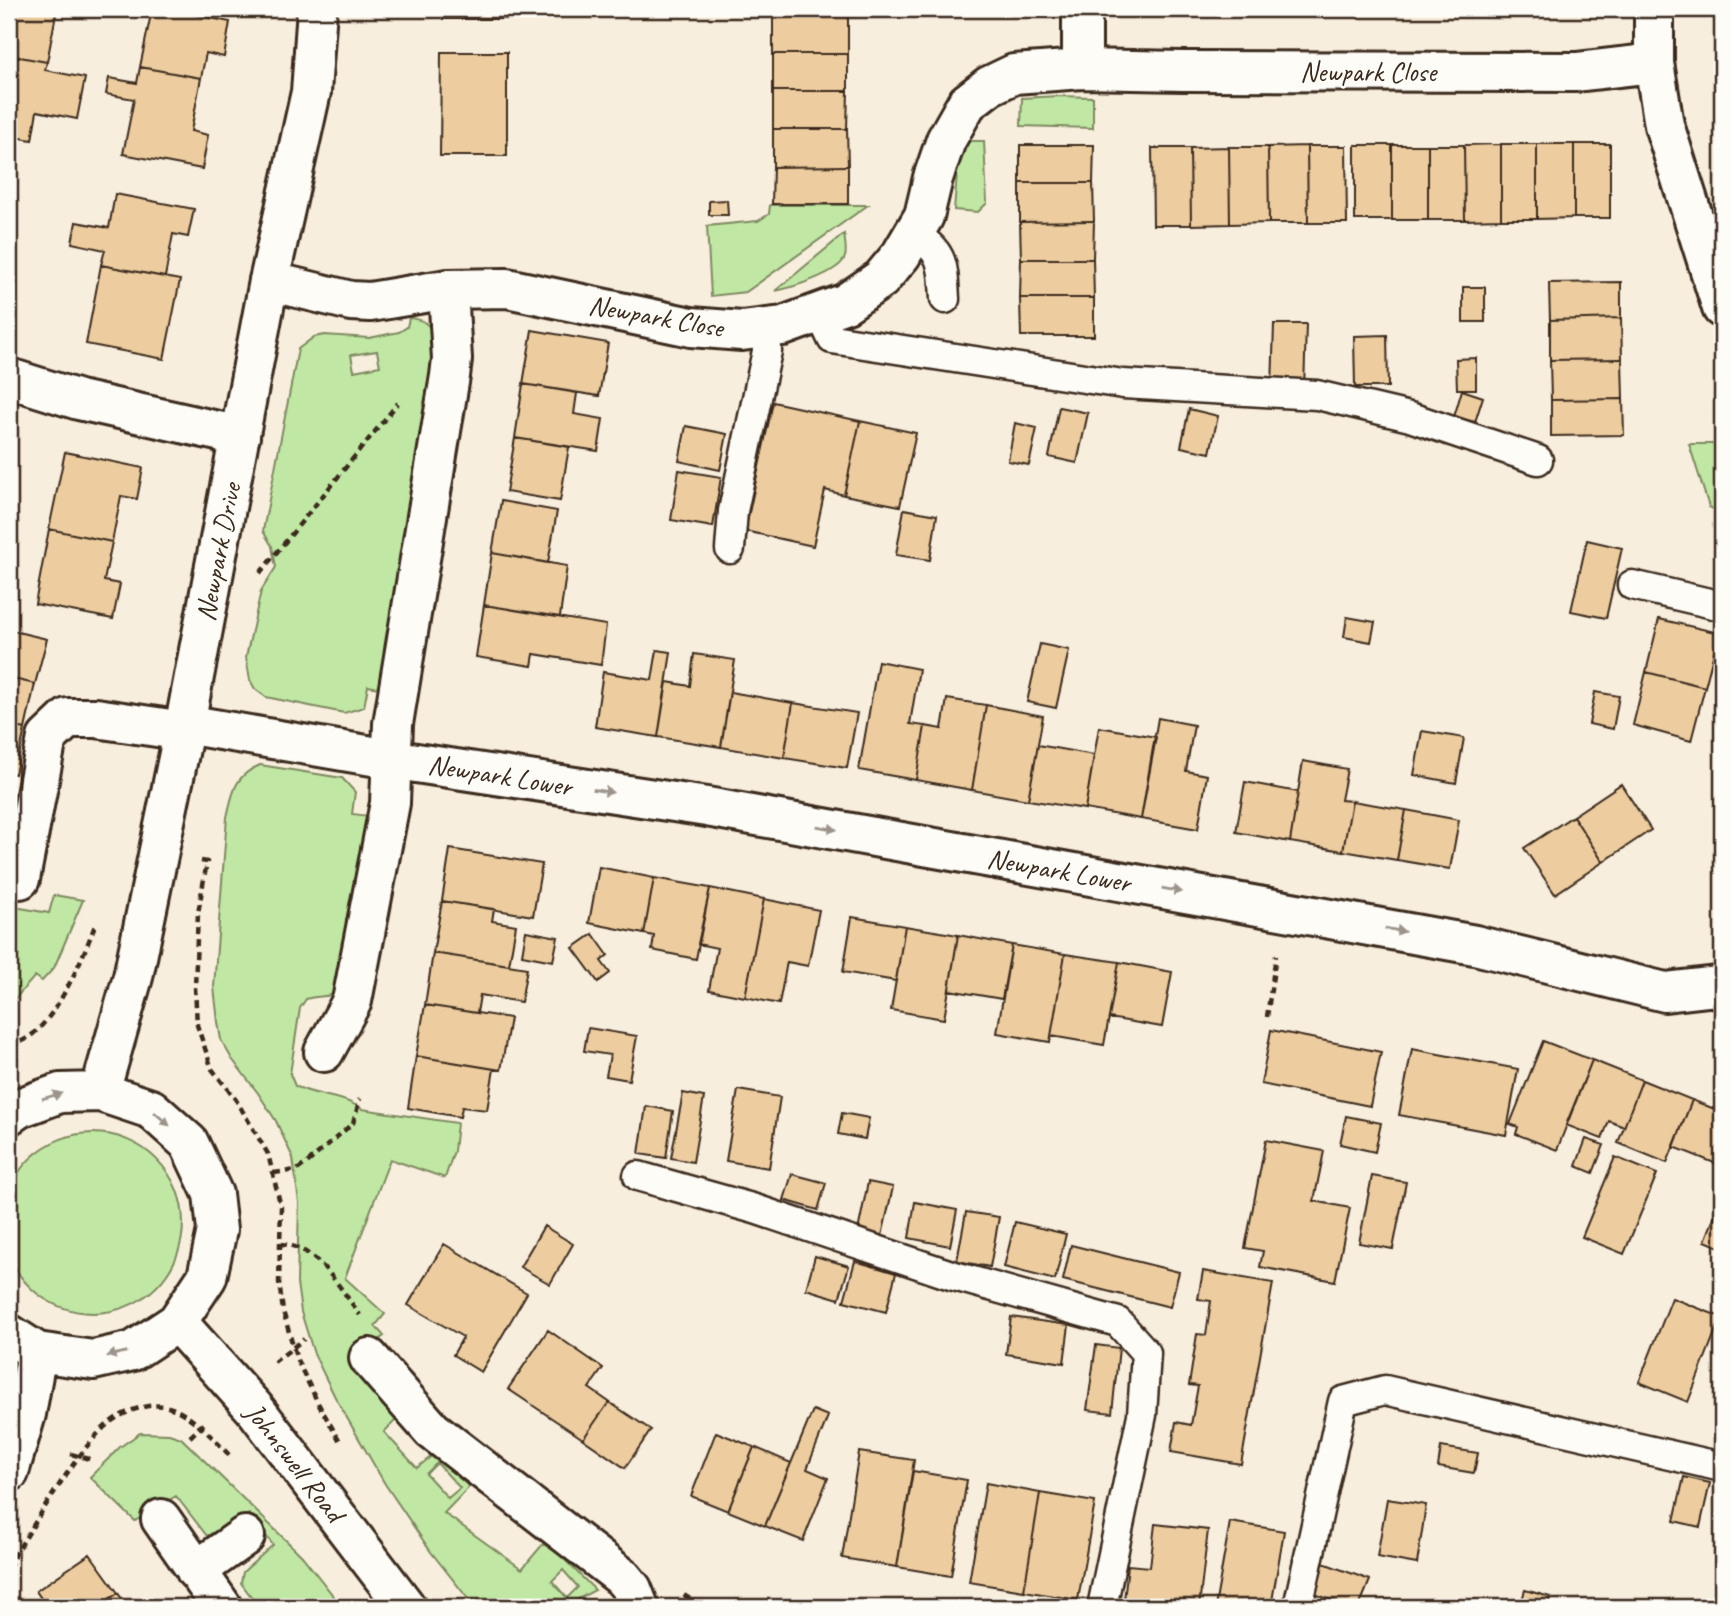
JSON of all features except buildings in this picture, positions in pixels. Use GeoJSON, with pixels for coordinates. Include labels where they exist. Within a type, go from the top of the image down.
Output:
{"type":"FeatureCollection","features":[{"type":"Feature","properties":{"kind":"street","name":"Newpark Drive"},"geometry":{"type":"LineString","coordinates":[[100,1092],[134,977],[269,281],[311,92],[317,9]]}},
{"type":"Feature","properties":{"kind":"street"},"geometry":{"type":"LineString","coordinates":[[1082,9],[1082,69]]}},
{"type":"Feature","properties":{"kind":"street"},"geometry":{"type":"LineString","coordinates":[[1654,9],[1654,63],[1664,125],[1722,308]]}},
{"type":"Feature","properties":{"kind":"street","name":"Newpark Close"},"geometry":{"type":"LineString","coordinates":[[269,281],[351,301],[370,302],[448,289],[507,288],[691,327],[742,331],[783,326],[846,303],[881,279],[901,255],[924,216],[946,139],[967,103],[989,86],[1014,74],[1082,69],[1576,72],[1654,63]]}},
{"type":"Feature","properties":{"kind":"street","name":"Newpark Lower"},"geometry":{"type":"LineString","coordinates":[[324,1052],[352,1001],[390,803],[393,724],[452,359],[448,289]]}},
{"type":"Feature","properties":{"kind":"street"},"geometry":{"type":"LineString","coordinates":[[9,378],[79,400],[240,436]]}},
{"type":"Feature","properties":{"kind":"street","name":"Newpark Lower"},"geometry":{"type":"LineString","coordinates":[[20,879],[47,738],[68,718],[96,718],[184,727],[720,809],[1475,944],[1665,992],[1721,983]]}},
{"type":"Feature","properties":{"kind":"street"},"geometry":{"type":"LineString","coordinates":[[9,1115],[19,1108],[60,1093],[100,1092],[151,1110],[189,1143],[213,1194],[216,1230],[206,1277],[177,1322],[133,1351],[93,1360],[23,1343],[26,1414],[9,1472]]}},
{"type":"Feature","properties":{"kind":"street","name":"Johnswell Road"},"geometry":{"type":"LineString","coordinates":[[177,1322],[255,1409],[406,1607]]}},
{"type":"Feature","properties":{"kind":"street"},"geometry":{"type":"LineString","coordinates":[[369,1358],[432,1430],[622,1577],[632,1589],[639,1607]]}},
{"type":"Feature","properties":{"kind":"street"},"geometry":{"type":"LineString","coordinates":[[161,1519],[222,1607]]}},
{"type":"Feature","properties":{"kind":"street"},"geometry":{"type":"LineString","coordinates":[[196,1571],[245,1536]]}},
{"type":"Feature","properties":{"kind":"lane"},"geometry":{"type":"LineString","coordinates":[[914,234],[927,241],[942,259],[945,299]]}},
{"type":"Feature","properties":{"kind":"lane"},"geometry":{"type":"LineString","coordinates":[[820,313],[832,339],[1123,384],[1317,395],[1410,417],[1538,460]]}},
{"type":"Feature","properties":{"kind":"lane"},"geometry":{"type":"LineString","coordinates":[[730,549],[733,511],[767,351],[766,328]]}},
{"type":"Feature","properties":{"kind":"lane"},"geometry":{"type":"LineString","coordinates":[[1632,585],[1722,606]]}},
{"type":"Feature","properties":{"kind":"lane"},"geometry":{"type":"LineString","coordinates":[[638,1176],[755,1209],[951,1275],[1118,1322],[1146,1353],[1142,1415],[1102,1607]]}},
{"type":"Feature","properties":{"kind":"lane"},"geometry":{"type":"LineString","coordinates":[[1298,1607],[1343,1401],[1385,1390],[1722,1467]]}},
{"type":"Feature","properties":{"kind":"path"},"geometry":{"type":"LineString","coordinates":[[255,579],[405,394]]}},
{"type":"Feature","properties":{"kind":"path"},"geometry":{"type":"LineString","coordinates":[[207,862],[198,913],[195,987],[197,1025],[212,1069],[251,1124],[268,1154],[274,1173],[281,1207],[279,1282],[293,1347]]}},
{"type":"Feature","properties":{"kind":"path"},"geometry":{"type":"LineString","coordinates":[[9,1043],[13,1044],[33,1034],[50,1017],[96,922]]}},
{"type":"Feature","properties":{"kind":"path"},"geometry":{"type":"LineString","coordinates":[[1267,1017],[1277,950]]}},
{"type":"Feature","properties":{"kind":"path"},"geometry":{"type":"LineString","coordinates":[[274,1173],[297,1170],[307,1163],[353,1123],[360,1099]]}},
{"type":"Feature","properties":{"kind":"path"},"geometry":{"type":"LineString","coordinates":[[279,1244],[294,1244],[310,1255],[383,1341],[369,1358]]}},
{"type":"Feature","properties":{"kind":"path"},"geometry":{"type":"LineString","coordinates":[[9,1569],[15,1554],[80,1457],[116,1418],[149,1404]]}},
{"type":"Feature","properties":{"kind":"path"},"geometry":{"type":"LineString","coordinates":[[71,1454],[93,1460]]}},
{"type":"Feature","properties":{"kind":"green space"},"geometry":{"type":"Polygon","coordinates":[[[1093,97],[1093,128],[1021,126],[1022,98],[1093,97]]]}},
{"type":"Feature","properties":{"kind":"green space"},"geometry":{"type":"Polygon","coordinates":[[[964,141],[984,141],[987,203],[978,212],[954,210],[958,162],[964,141]]]}},
{"type":"Feature","properties":{"kind":"green space"},"geometry":{"type":"Polygon","coordinates":[[[770,205],[868,205],[746,292],[711,296],[707,226],[758,221],[769,214],[770,205]]]}},
{"type":"Feature","properties":{"kind":"green space"},"geometry":{"type":"Polygon","coordinates":[[[844,234],[846,255],[834,269],[814,279],[775,291],[844,234]]]}},
{"type":"Feature","properties":{"kind":"green space"},"geometry":{"type":"Polygon","coordinates":[[[409,318],[418,319],[429,326],[433,337],[434,359],[379,688],[368,686],[364,707],[344,713],[266,697],[255,689],[250,680],[246,657],[261,591],[276,567],[272,546],[263,531],[298,349],[314,337],[325,335],[369,338],[399,332],[407,327],[409,318]],[[377,351],[351,355],[354,371],[380,366],[377,351]]]}},
{"type":"Feature","properties":{"kind":"green space"},"geometry":{"type":"Polygon","coordinates":[[[1689,444],[1722,444],[1722,513],[1709,507],[1689,444]]]}},
{"type":"Feature","properties":{"kind":"green space"},"geometry":{"type":"Polygon","coordinates":[[[260,765],[342,778],[355,792],[352,814],[369,816],[337,993],[306,999],[300,1008],[290,1074],[295,1086],[346,1101],[362,1109],[457,1123],[454,1151],[445,1178],[390,1159],[345,1278],[385,1314],[375,1326],[384,1336],[349,1361],[396,1420],[384,1432],[417,1468],[434,1454],[469,1487],[444,1513],[522,1569],[543,1544],[558,1553],[595,1590],[578,1599],[573,1607],[476,1607],[431,1552],[385,1484],[335,1397],[314,1354],[301,1312],[297,1283],[299,1203],[293,1158],[276,1121],[221,1040],[214,987],[227,817],[236,786],[251,769],[260,765]],[[437,1463],[426,1474],[448,1498],[460,1488],[437,1463]],[[563,1570],[552,1581],[567,1598],[578,1587],[563,1570]]]}},
{"type":"Feature","properties":{"kind":"green space"},"geometry":{"type":"Polygon","coordinates":[[[54,895],[83,900],[54,968],[42,981],[35,976],[13,1001],[9,997],[9,906],[49,913],[54,895]]]}},
{"type":"Feature","properties":{"kind":"green space"},"geometry":{"type":"Polygon","coordinates":[[[93,1133],[128,1140],[157,1159],[176,1188],[183,1223],[176,1258],[157,1287],[128,1306],[93,1313],[58,1306],[29,1287],[10,1258],[3,1223],[10,1188],[29,1159],[58,1140],[93,1133]]]}},
{"type":"Feature","properties":{"kind":"green space"},"geometry":{"type":"Polygon","coordinates":[[[140,1433],[169,1434],[181,1438],[302,1556],[342,1607],[259,1607],[241,1583],[243,1572],[273,1545],[249,1514],[207,1536],[176,1496],[135,1521],[90,1477],[120,1447],[140,1433]]]}}]}
